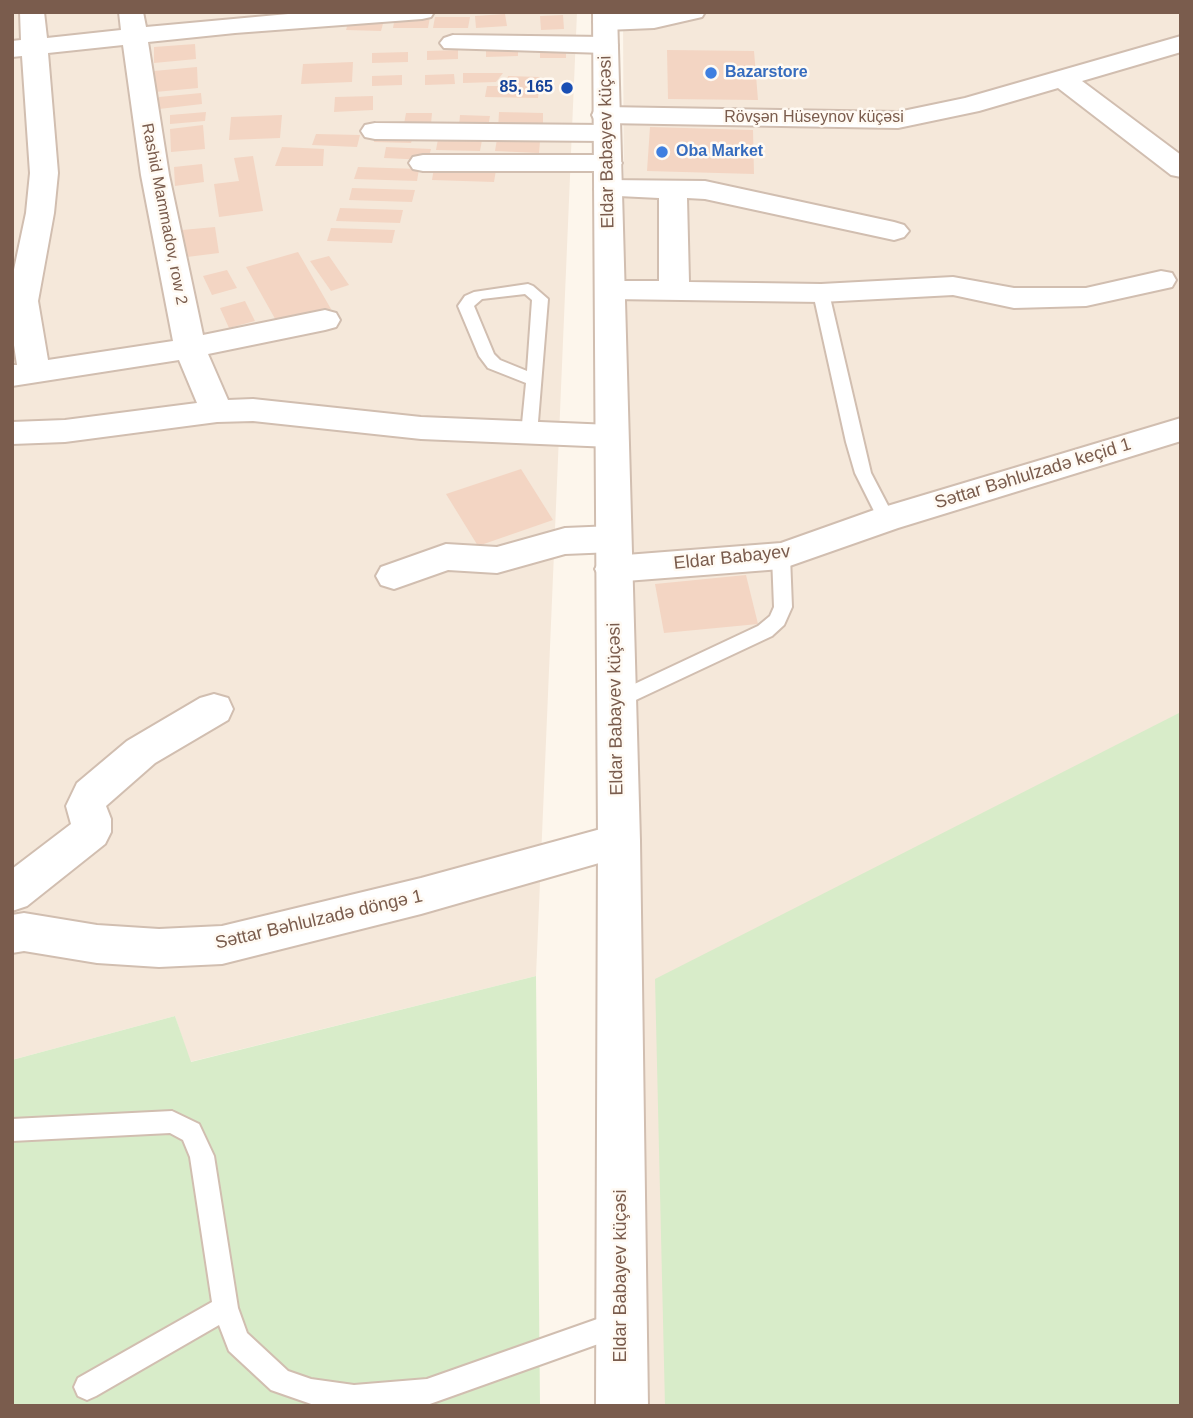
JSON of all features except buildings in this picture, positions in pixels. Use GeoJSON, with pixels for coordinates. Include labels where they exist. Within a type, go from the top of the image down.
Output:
{"type":"FeatureCollection","features":[{"type":"Feature","properties":{"kind":"street"},"geometry":{"type":"LineString","coordinates":[[32,12],[24,48],[44,173],[40,213],[23,301],[23,374],[190,348],[324,320]]}},
{"type":"Feature","properties":{"kind":"street"},"geometry":{"type":"LineString","coordinates":[[24,48],[132,24],[422,12]]}},
{"type":"Feature","properties":{"kind":"street"},"geometry":{"type":"LineString","coordinates":[[453,43],[654,20],[693,12]]}},
{"type":"Feature","properties":{"kind":"street","name":"Rashid Mammadov, row 2"},"geometry":{"type":"LineString","coordinates":[[132,24],[155,175],[190,348],[217,411]]}},
{"type":"Feature","properties":{"kind":"street","name":"Eldar Babayev küçəsi"},"geometry":{"type":"LineString","coordinates":[[605,26],[619,841],[622,1406]]}},
{"type":"Feature","properties":{"kind":"street","name":"Rövşən Hüseynov küçəsi"},"geometry":{"type":"LineString","coordinates":[[607,150],[898,120],[970,105],[1181,44]]}},
{"type":"Feature","properties":{"kind":"street"},"geometry":{"type":"LineString","coordinates":[[1061,78],[1181,169]]}},
{"type":"Feature","properties":{"kind":"street"},"geometry":{"type":"LineString","coordinates":[[375,131],[607,150],[673,190],[705,190],[894,232]]}},
{"type":"Feature","properties":{"kind":"street"},"geometry":{"type":"LineString","coordinates":[[423,163],[607,150]]}},
{"type":"Feature","properties":{"kind":"street"},"geometry":{"type":"LineString","coordinates":[[673,190],[674,291]]}},
{"type":"Feature","properties":{"kind":"street"},"geometry":{"type":"LineString","coordinates":[[611,290],[821,293],[953,286],[1014,298],[1086,297],[1161,280]]}},
{"type":"Feature","properties":{"kind":"street"},"geometry":{"type":"LineString","coordinates":[[12,433],[65,430],[217,411],[253,410],[421,428],[611,436]]}},
{"type":"Feature","properties":{"kind":"street","name":"Səttar Bəhlulzadə keçid 1"},"geometry":{"type":"LineString","coordinates":[[886,519],[1181,429]]}},
{"type":"Feature","properties":{"kind":"street","name":"Eldar Babayev"},"geometry":{"type":"LineString","coordinates":[[394,576],[446,557],[497,560],[565,541],[613,554],[781,555],[886,519]]}},
{"type":"Feature","properties":{"kind":"street"},"geometry":{"type":"LineString","coordinates":[[12,893],[91,832],[91,819],[86,806],[91,795],[141,752],[214,709]]}},
{"type":"Feature","properties":{"kind":"street","name":"Səttar Bəhlulzadə döngə 1"},"geometry":{"type":"LineString","coordinates":[[12,934],[24,933],[97,944],[159,948],[222,945],[421,896],[619,841]]}},
{"type":"Feature","properties":{"kind":"lane"},"geometry":{"type":"LineString","coordinates":[[529,434],[534,380],[540,299],[535,292],[527,289],[479,295],[470,299],[466,306],[487,356],[494,365],[534,380]]}},
{"type":"Feature","properties":{"kind":"lane"},"geometry":{"type":"LineString","coordinates":[[821,293],[854,442],[863,473],[886,519]]}},
{"type":"Feature","properties":{"kind":"lane"},"geometry":{"type":"LineString","coordinates":[[616,701],[765,631],[778,620],[783,607],[781,555]]}},
{"type":"Feature","properties":{"kind":"lane"},"geometry":{"type":"LineString","coordinates":[[12,1130],[172,1122],[191,1132],[202,1156],[225,1308],[238,1342],[280,1381],[311,1392],[352,1402],[427,1392],[621,1324]]}},
{"type":"Feature","properties":{"kind":"lane"},"geometry":{"type":"LineString","coordinates":[[87,1387],[225,1308]]}},
{"type":"Feature","properties":{"kind":"shaded area"},"geometry":{"type":"Polygon","coordinates":[[[12,12],[577,12],[536,976],[190,1062],[175,1016],[12,1060],[12,12]]]}},
{"type":"Feature","properties":{"kind":"shaded area"},"geometry":{"type":"Polygon","coordinates":[[[623,12],[1181,12],[1181,1406],[639,1406],[626,676],[623,12]]]}},
{"type":"Feature","properties":{"kind":"green space"},"geometry":{"type":"Polygon","coordinates":[[[1181,712],[1181,1406],[665,1406],[655,979],[1181,712]]]}},
{"type":"Feature","properties":{"kind":"green space"},"geometry":{"type":"Polygon","coordinates":[[[536,976],[540,1406],[12,1406],[12,1060],[175,1016],[191,1062],[536,976]]]}},
{"type":"Feature","properties":{"kind":"place","name":"Bazarstore"},"geometry":{"type":"Point","coordinates":[711,73]}},
{"type":"Feature","properties":{"kind":"place","name":"85, 165"},"geometry":{"type":"Point","coordinates":[567,88]}},
{"type":"Feature","properties":{"kind":"place","name":"Oba Market"},"geometry":{"type":"Point","coordinates":[662,152]}}]}
